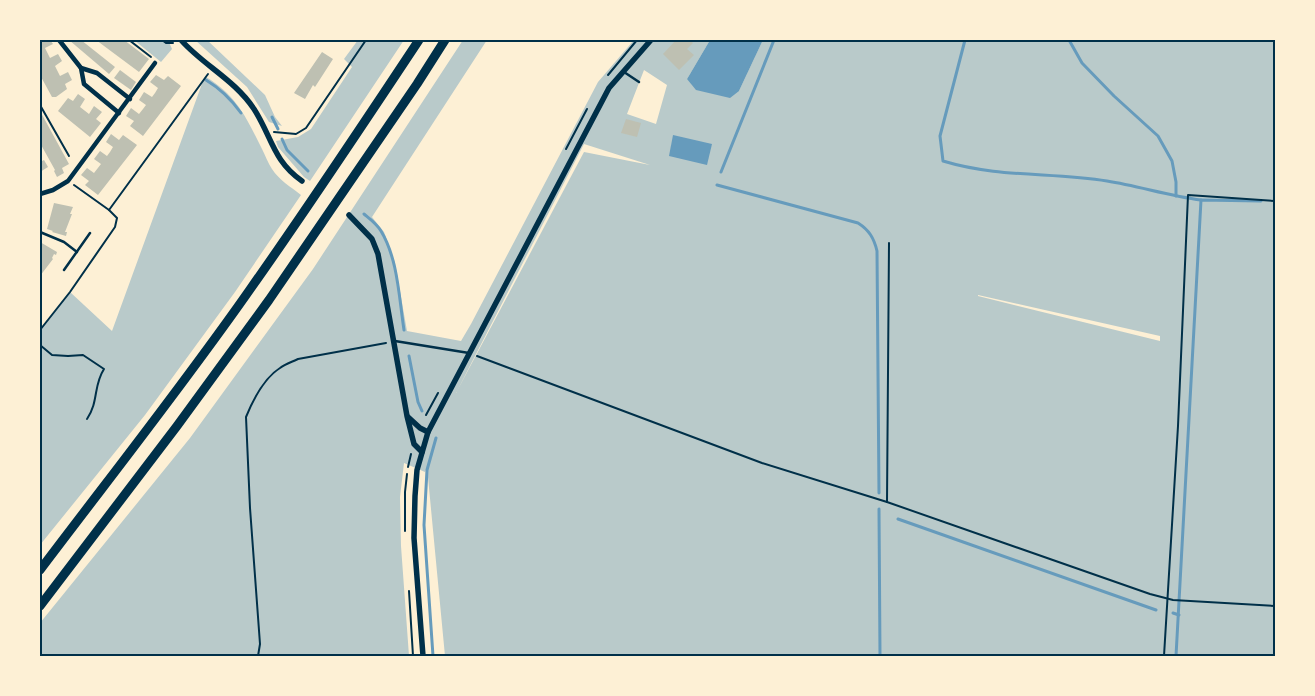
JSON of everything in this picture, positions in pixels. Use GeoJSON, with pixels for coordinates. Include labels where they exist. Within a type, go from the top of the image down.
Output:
{"type":"FeatureCollection","features":[{"type":"Feature","properties":{"kind":"highway"},"geometry":{"type":"LineString","coordinates":[[40,570],[158,416],[251,288],[349,147],[419,40]]}},
{"type":"Feature","properties":{"kind":"highway"},"geometry":{"type":"LineString","coordinates":[[40,606],[177,426],[269,300],[445,40]]}},
{"type":"Feature","properties":{"kind":"street"},"geometry":{"type":"LineString","coordinates":[[59,40],[81,68],[84,84],[119,113]]}},
{"type":"Feature","properties":{"kind":"street"},"geometry":{"type":"LineString","coordinates":[[181,40],[240,91],[253,107],[281,162],[302,181]]}},
{"type":"Feature","properties":{"kind":"street"},"geometry":{"type":"LineString","coordinates":[[423,656],[414,538],[417,470],[428,432],[591,121],[610,88],[651,40]]}},
{"type":"Feature","properties":{"kind":"street"},"geometry":{"type":"LineString","coordinates":[[40,194],[53,190],[68,181],[156,63]]}},
{"type":"Feature","properties":{"kind":"street"},"geometry":{"type":"LineString","coordinates":[[81,68],[97,73],[130,98]]}},
{"type":"Feature","properties":{"kind":"street"},"geometry":{"type":"LineString","coordinates":[[349,215],[372,239],[378,254],[407,416],[414,444],[422,452]]}},
{"type":"Feature","properties":{"kind":"street"},"geometry":{"type":"LineString","coordinates":[[407,416],[420,428],[428,432]]}},
{"type":"Feature","properties":{"kind":"lane"},"geometry":{"type":"LineString","coordinates":[[623,71],[639,82]]}},
{"type":"Feature","properties":{"kind":"lane"},"geometry":{"type":"LineString","coordinates":[[40,232],[64,242],[77,252]]}},
{"type":"Feature","properties":{"kind":"lane"},"geometry":{"type":"LineString","coordinates":[[64,270],[90,233]]}},
{"type":"Feature","properties":{"kind":"lane"},"geometry":{"type":"LineString","coordinates":[[394,341],[469,353]]}},
{"type":"Feature","properties":{"kind":"path"},"geometry":{"type":"LineString","coordinates":[[129,40],[157,61],[156,63]]}},
{"type":"Feature","properties":{"kind":"path"},"geometry":{"type":"LineString","coordinates":[[267,132],[296,134],[306,128],[366,40]]}},
{"type":"Feature","properties":{"kind":"path"},"geometry":{"type":"LineString","coordinates":[[109,210],[212,68]]}},
{"type":"Feature","properties":{"kind":"path"},"geometry":{"type":"LineString","coordinates":[[40,104],[69,156]]}},
{"type":"Feature","properties":{"kind":"path"},"geometry":{"type":"LineString","coordinates":[[1164,656],[1178,426],[1188,195],[1275,201]]}},
{"type":"Feature","properties":{"kind":"path"},"geometry":{"type":"LineString","coordinates":[[887,502],[889,243]]}},
{"type":"Feature","properties":{"kind":"path"},"geometry":{"type":"LineString","coordinates":[[258,656],[260,644],[250,508],[246,418],[250,406],[265,383],[278,369],[285,365],[298,360],[394,341]]}},
{"type":"Feature","properties":{"kind":"path"},"geometry":{"type":"LineString","coordinates":[[40,345],[52,355],[83,355],[104,369],[98,378],[94,410],[87,419]]}},
{"type":"Feature","properties":{"kind":"path"},"geometry":{"type":"LineString","coordinates":[[469,353],[762,463],[887,502],[1167,599],[1188,602],[1275,606]]}},
{"type":"Feature","properties":{"kind":"shaded area"},"geometry":{"type":"Polygon","coordinates":[[[134,40],[168,40],[172,49],[161,62],[134,40]]]}},
{"type":"Feature","properties":{"kind":"shaded area"},"geometry":{"type":"Polygon","coordinates":[[[195,40],[207,40],[265,95],[275,117],[282,126],[269,122],[247,87],[195,40]]]}},
{"type":"Feature","properties":{"kind":"shaded area"},"geometry":{"type":"Polygon","coordinates":[[[358,40],[404,40],[310,181],[304,177],[278,147],[276,141],[298,137],[311,129],[352,67],[344,59],[358,40]]]}},
{"type":"Feature","properties":{"kind":"shaded area"},"geometry":{"type":"Polygon","coordinates":[[[463,40],[487,40],[372,217],[384,232],[395,263],[407,331],[461,341],[598,82],[634,40],[710,40],[687,79],[739,91],[763,40],[1275,40],[1275,656],[445,656],[427,467],[425,472],[404,463],[400,497],[401,546],[409,656],[40,656],[40,623],[190,438],[313,269],[463,40]],[[644,70],[627,114],[656,124],[667,85],[644,70]],[[584,144],[456,393],[584,152],[650,165],[584,144]],[[978,296],[1160,341],[1160,336],[978,296]]]}},
{"type":"Feature","properties":{"kind":"shaded area"},"geometry":{"type":"Polygon","coordinates":[[[206,77],[226,92],[240,108],[272,169],[282,180],[301,195],[235,292],[145,415],[40,545],[40,330],[70,292],[112,331],[206,77]]]}},
{"type":"Feature","properties":{"kind":"water"},"geometry":{"type":"Polygon","coordinates":[[[710,40],[763,40],[739,91],[730,98],[696,90],[687,79],[710,40]]]}},
{"type":"Feature","properties":{"kind":"water"},"geometry":{"type":"Polygon","coordinates":[[[673,135],[712,144],[707,165],[669,156],[673,135]]]}},
{"type":"Feature","properties":{"kind":"building"},"geometry":{"type":"Polygon","coordinates":[[[40,40],[50,40],[53,44],[45,48],[50,58],[58,54],[62,61],[55,66],[60,76],[68,72],[72,80],[65,84],[67,89],[56,97],[52,97],[40,75],[40,40]]]}},
{"type":"Feature","properties":{"kind":"building"},"geometry":{"type":"Polygon","coordinates":[[[69,40],[81,40],[115,67],[109,74],[69,40]]]}},
{"type":"Feature","properties":{"kind":"building"},"geometry":{"type":"Polygon","coordinates":[[[96,40],[124,40],[149,59],[139,72],[96,40]]]}},
{"type":"Feature","properties":{"kind":"building"},"geometry":{"type":"Polygon","coordinates":[[[676,40],[690,40],[693,43],[687,49],[694,55],[679,70],[663,54],[676,40]]]}},
{"type":"Feature","properties":{"kind":"building"},"geometry":{"type":"Polygon","coordinates":[[[322,52],[333,59],[305,99],[294,93],[322,52]]]}},
{"type":"Feature","properties":{"kind":"building"},"geometry":{"type":"Polygon","coordinates":[[[120,70],[136,82],[131,90],[114,78],[120,70]]]}},
{"type":"Feature","properties":{"kind":"building"},"geometry":{"type":"Polygon","coordinates":[[[156,75],[164,80],[168,76],[181,86],[143,136],[130,126],[134,121],[126,116],[131,108],[139,114],[146,105],[139,100],[144,92],[152,97],[155,93],[158,88],[150,82],[156,75]]]}},
{"type":"Feature","properties":{"kind":"building"},"geometry":{"type":"Polygon","coordinates":[[[78,94],[85,99],[80,107],[89,114],[94,106],[102,112],[96,119],[101,123],[90,137],[58,111],[68,98],[73,101],[78,94]]]}},
{"type":"Feature","properties":{"kind":"building"},"geometry":{"type":"Polygon","coordinates":[[[40,111],[69,164],[62,168],[64,173],[57,177],[40,143],[40,111]]]}},
{"type":"Feature","properties":{"kind":"building"},"geometry":{"type":"Polygon","coordinates":[[[626,119],[641,123],[637,137],[621,133],[626,119]]]}},
{"type":"Feature","properties":{"kind":"building"},"geometry":{"type":"Polygon","coordinates":[[[111,134],[119,140],[123,135],[137,145],[98,195],[85,185],[89,181],[81,175],[87,168],[94,173],[101,164],[94,159],[100,151],[107,156],[110,152],[113,147],[106,142],[111,134]]]}},
{"type":"Feature","properties":{"kind":"building"},"geometry":{"type":"Polygon","coordinates":[[[44,160],[48,167],[40,172],[40,162],[44,160]]]}},
{"type":"Feature","properties":{"kind":"building"},"geometry":{"type":"Polygon","coordinates":[[[54,203],[73,207],[65,232],[67,232],[66,236],[47,229],[54,203]]]}},
{"type":"Feature","properties":{"kind":"building"},"geometry":{"type":"Polygon","coordinates":[[[40,242],[57,252],[40,276],[40,242]]]}},
{"type":"Feature","properties":{"kind":"waterway"},"geometry":{"type":"LineString","coordinates":[[721,172],[774,40]]}},
{"type":"Feature","properties":{"kind":"waterway"},"geometry":{"type":"LineString","coordinates":[[965,40],[940,136],[943,161],[985,170],[1107,181],[1201,200]]}},
{"type":"Feature","properties":{"kind":"waterway"},"geometry":{"type":"LineString","coordinates":[[1069,40],[1082,63],[1114,96],[1158,136],[1172,161],[1176,182],[1176,196]]}},
{"type":"Feature","properties":{"kind":"waterway"},"geometry":{"type":"LineString","coordinates":[[206,80],[225,95],[241,113]]}},
{"type":"Feature","properties":{"kind":"waterway"},"geometry":{"type":"LineString","coordinates":[[272,117],[278,129]]}},
{"type":"Feature","properties":{"kind":"waterway"},"geometry":{"type":"LineString","coordinates":[[282,139],[287,150],[308,171]]}},
{"type":"Feature","properties":{"kind":"waterway"},"geometry":{"type":"LineString","coordinates":[[717,185],[858,223],[873,238],[877,251],[879,493]]}},
{"type":"Feature","properties":{"kind":"waterway"},"geometry":{"type":"LineString","coordinates":[[1176,656],[1201,200],[1261,201]]}},
{"type":"Feature","properties":{"kind":"waterway"},"geometry":{"type":"LineString","coordinates":[[364,214],[379,228],[387,242],[397,279],[404,330]]}},
{"type":"Feature","properties":{"kind":"waterway"},"geometry":{"type":"LineString","coordinates":[[409,356],[418,402],[422,411]]}},
{"type":"Feature","properties":{"kind":"waterway"},"geometry":{"type":"LineString","coordinates":[[433,656],[424,525],[427,470],[436,438]]}},
{"type":"Feature","properties":{"kind":"waterway"},"geometry":{"type":"LineString","coordinates":[[879,509],[880,656]]}},
{"type":"Feature","properties":{"kind":"waterway"},"geometry":{"type":"LineString","coordinates":[[898,519],[1156,610]]}},
{"type":"Feature","properties":{"kind":"waterway"},"geometry":{"type":"LineString","coordinates":[[1173,613],[1179,615]]}}]}
